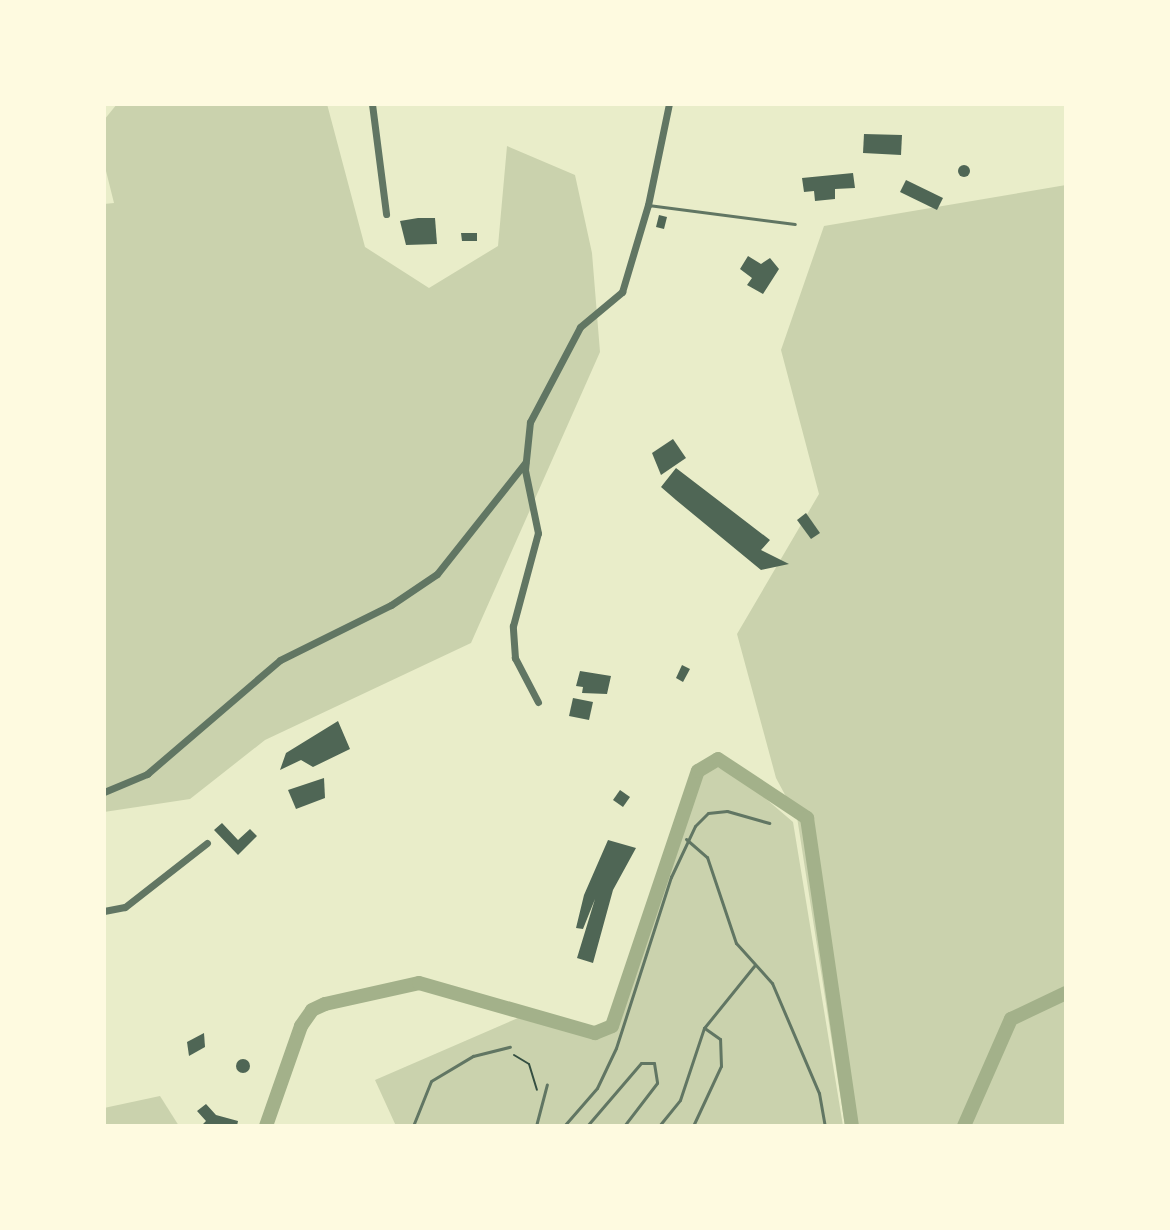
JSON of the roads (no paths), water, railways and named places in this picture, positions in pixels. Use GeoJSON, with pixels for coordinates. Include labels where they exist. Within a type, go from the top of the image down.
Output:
{"type":"FeatureCollection","features":[{"type":"Feature","properties":{"kind":"street"},"geometry":{"type":"LineString","coordinates":[[372,104],[386,214]]}},
{"type":"Feature","properties":{"kind":"street"},"geometry":{"type":"LineString","coordinates":[[538,702],[515,658],[513,626],[538,533],[526,462],[530,422],[580,327],[622,292],[648,205],[669,104]]}},
{"type":"Feature","properties":{"kind":"street"},"geometry":{"type":"LineString","coordinates":[[104,792],[147,774],[280,660],[391,605],[437,574],[526,462]]}},
{"type":"Feature","properties":{"kind":"street"},"geometry":{"type":"LineString","coordinates":[[104,911],[125,907],[207,843]]}},
{"type":"Feature","properties":{"kind":"lane"},"geometry":{"type":"LineString","coordinates":[[648,205],[795,224]]}},
{"type":"Feature","properties":{"kind":"lane"},"geometry":{"type":"LineString","coordinates":[[564,1126],[597,1088],[616,1048],[686,839],[708,813],[747,813],[769,823]]}},
{"type":"Feature","properties":{"kind":"lane"},"geometry":{"type":"LineString","coordinates":[[686,839],[707,857],[730,930],[754,966],[772,983],[819,1093],[825,1126]]}},
{"type":"Feature","properties":{"kind":"lane"},"geometry":{"type":"LineString","coordinates":[[659,1126],[680,1100],[704,1028],[754,966]]}},
{"type":"Feature","properties":{"kind":"lane"},"geometry":{"type":"LineString","coordinates":[[693,1126],[721,1066],[720,1039],[704,1028]]}},
{"type":"Feature","properties":{"kind":"lane"},"geometry":{"type":"LineString","coordinates":[[413,1126],[431,1081],[473,1056],[510,1047]]}},
{"type":"Feature","properties":{"kind":"lane"},"geometry":{"type":"LineString","coordinates":[[587,1126],[641,1063],[654,1063],[657,1083],[624,1126]]}},
{"type":"Feature","properties":{"kind":"lane"},"geometry":{"type":"LineString","coordinates":[[536,1126],[547,1084]]}},
{"type":"Feature","properties":{"kind":"waterway"},"geometry":{"type":"LineString","coordinates":[[266,1126],[301,1026],[312,1010],[325,1004],[419,983],[595,1033],[612,1026],[698,771],[718,759],[807,818],[852,1126]]}},
{"type":"Feature","properties":{"kind":"waterway"},"geometry":{"type":"LineString","coordinates":[[964,1126],[1011,1019],[1066,993]]}}]}
